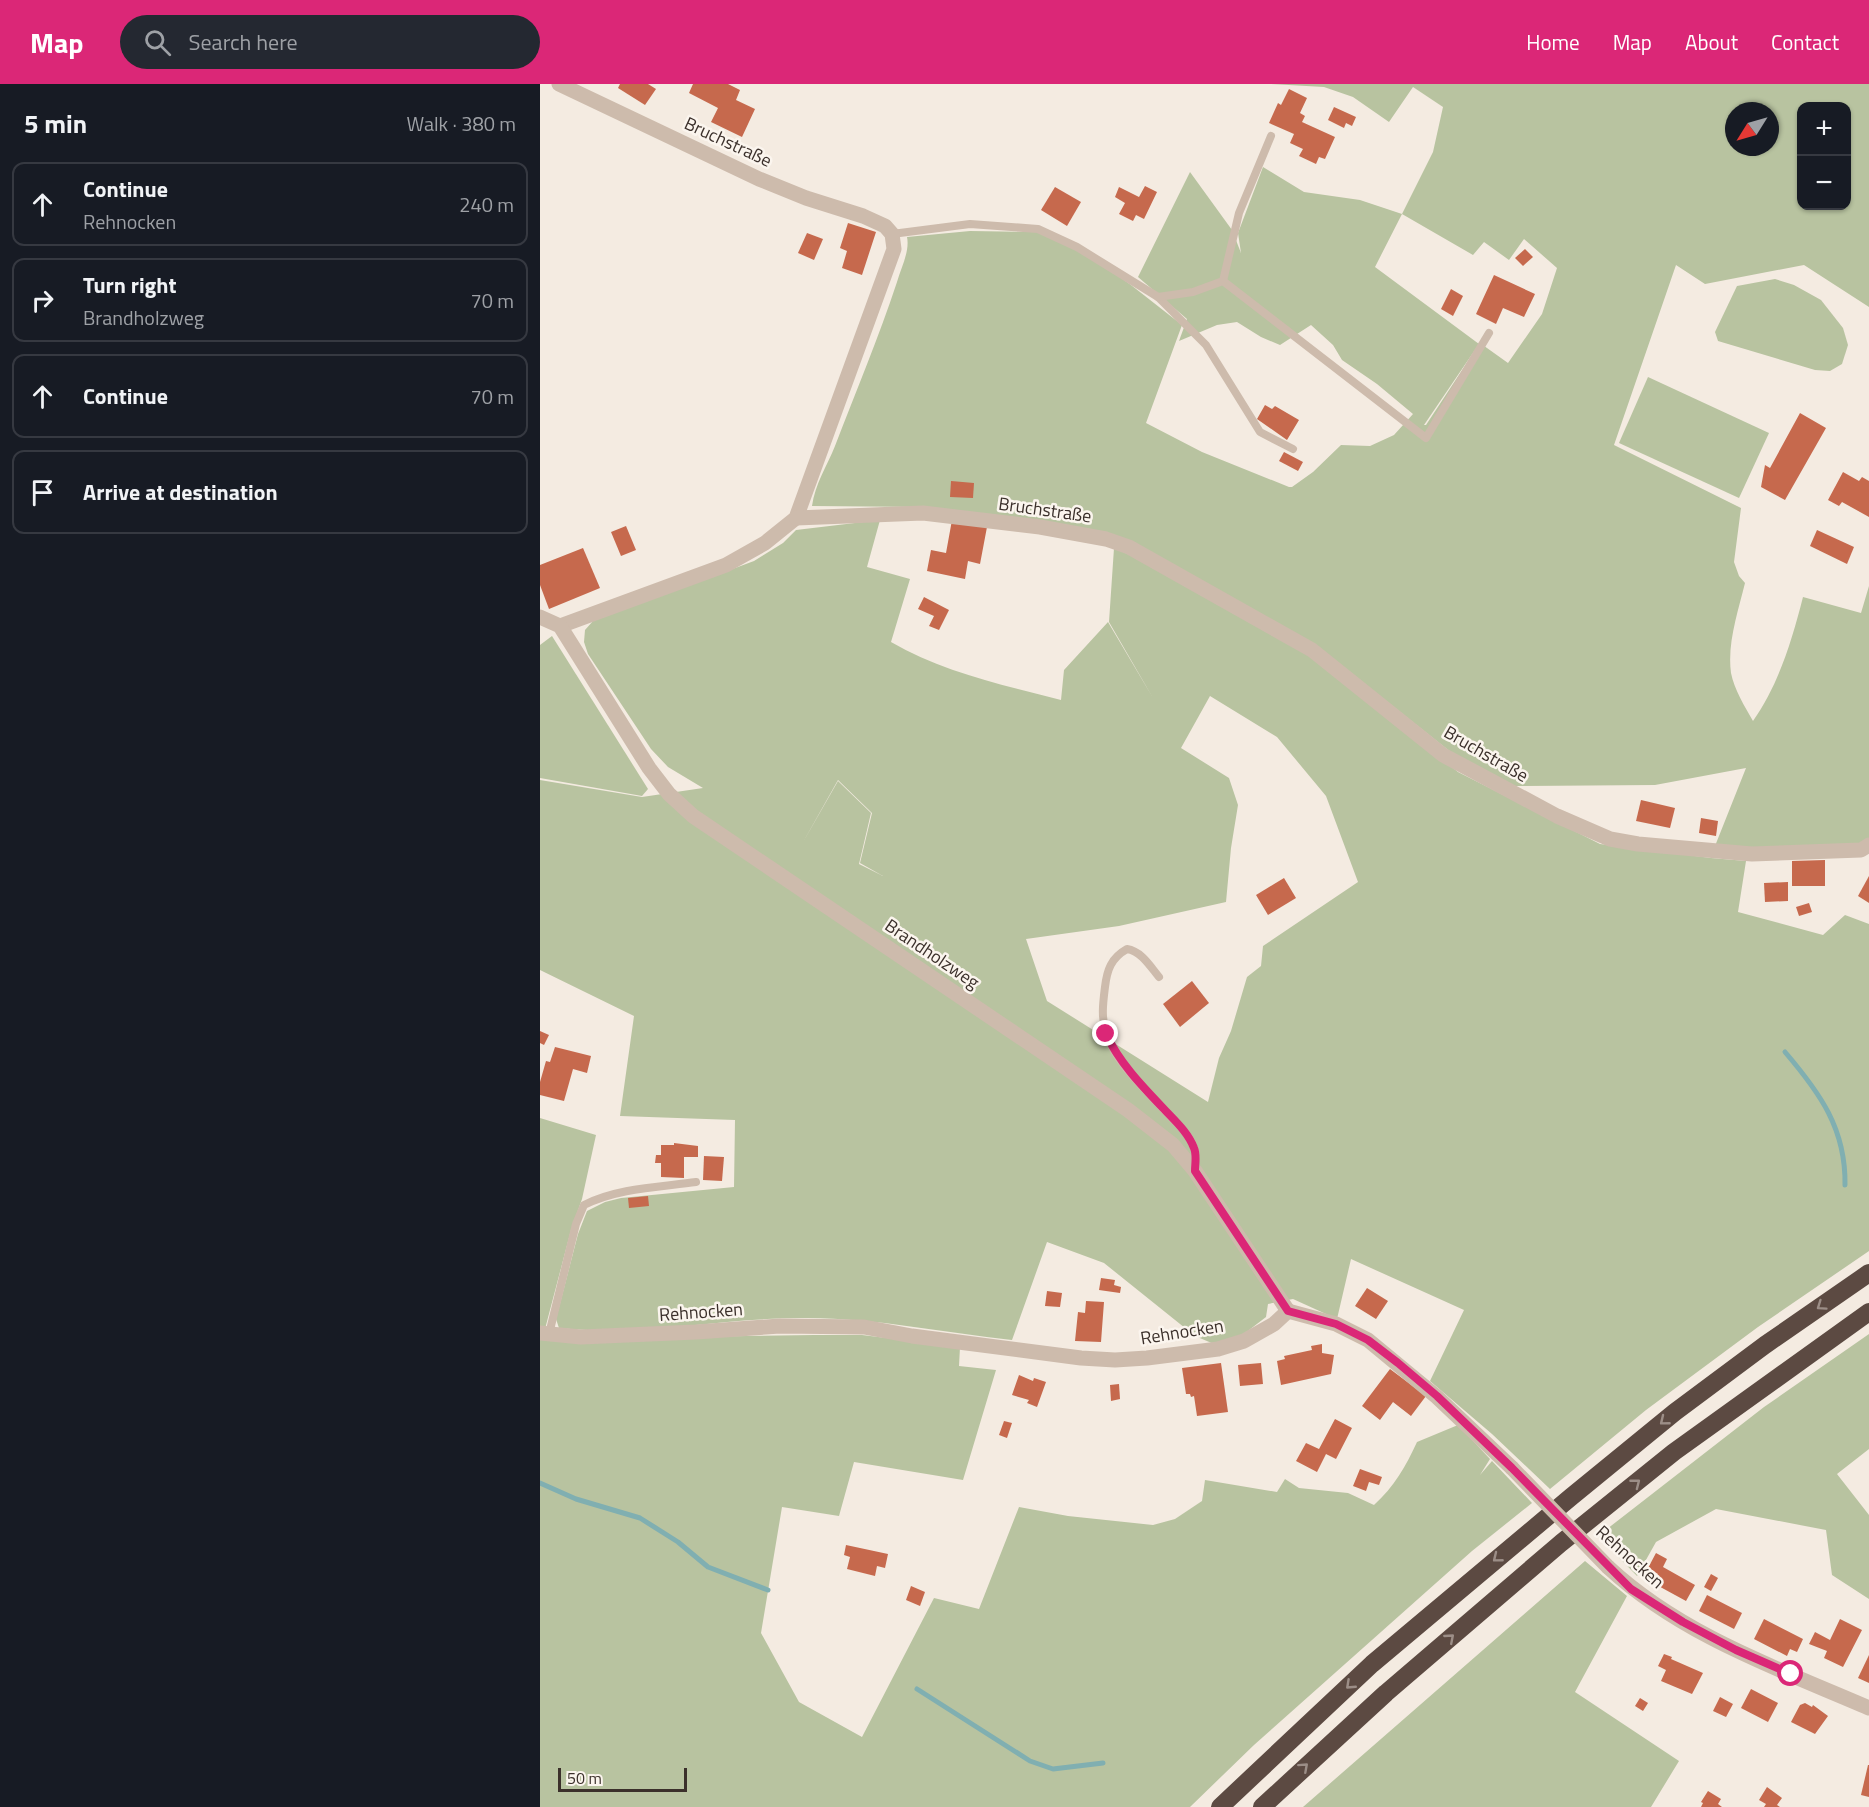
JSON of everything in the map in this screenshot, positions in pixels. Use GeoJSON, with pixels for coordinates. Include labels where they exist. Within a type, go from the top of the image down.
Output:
{"type":"FeatureCollection","features":[{"type":"Feature","properties":{"kind":"highway"},"geometry":{"type":"LineString","coordinates":[[1220,1807],[1372,1664],[1484,1568],[1675,1412],[1765,1345],[1869,1273]]}},
{"type":"Feature","properties":{"kind":"highway"},"geometry":{"type":"LineString","coordinates":[[1262,1807],[1386,1693],[1590,1519],[1674,1452],[1869,1312]]}},
{"type":"Feature","properties":{"kind":"street","name":"Bruchstraße"},"geometry":{"type":"LineString","coordinates":[[559,84],[759,179],[806,198],[870,219],[885,226],[892,234]]}},
{"type":"Feature","properties":{"kind":"street"},"geometry":{"type":"LineString","coordinates":[[540,617],[560,626],[726,564],[765,543],[796,518],[889,268],[894,249],[892,234]]}},
{"type":"Feature","properties":{"kind":"street","name":"Bruchstraße"},"geometry":{"type":"LineString","coordinates":[[796,518],[923,513],[1040,527],[1106,539],[1129,547],[1312,650],[1443,755],[1557,816],[1610,838],[1638,844],[1752,854],[1861,850],[1869,846]]}},
{"type":"Feature","properties":{"kind":"street","name":"Brandholzweg"},"geometry":{"type":"LineString","coordinates":[[560,626],[649,768],[669,794],[693,816],[1128,1110],[1173,1145],[1195,1171],[1288,1311]]}},
{"type":"Feature","properties":{"kind":"street","name":"Rehnocken"},"geometry":{"type":"LineString","coordinates":[[545,1334],[580,1337],[780,1326],[864,1327],[912,1336],[1081,1358],[1115,1360],[1218,1349],[1244,1341],[1274,1324],[1288,1311],[1336,1324],[1368,1340],[1437,1396],[1512,1468],[1631,1589],[1683,1622],[1736,1650],[1869,1708]]}},
{"type":"Feature","properties":{"kind":"lane"},"geometry":{"type":"LineString","coordinates":[[1223,281],[1239,213],[1271,135]]}},
{"type":"Feature","properties":{"kind":"lane"},"geometry":{"type":"LineString","coordinates":[[892,234],[969,224],[1038,229],[1077,247],[1158,297],[1206,345],[1260,432],[1293,449]]}},
{"type":"Feature","properties":{"kind":"lane"},"geometry":{"type":"LineString","coordinates":[[1158,297],[1193,292],[1223,281]]}},
{"type":"Feature","properties":{"kind":"lane"},"geometry":{"type":"LineString","coordinates":[[1223,281],[1426,438],[1489,333]]}},
{"type":"Feature","properties":{"kind":"lane"},"geometry":{"type":"LineString","coordinates":[[1159,977],[1138,952],[1126,949],[1114,957],[1106,974],[1102,1011],[1104,1025],[1113,1048],[1128,1070],[1179,1125],[1191,1142],[1196,1153],[1195,1171]]}},
{"type":"Feature","properties":{"kind":"lane"},"geometry":{"type":"LineString","coordinates":[[545,1334],[576,1224],[584,1205],[629,1191],[696,1182]]}},
{"type":"Feature","properties":{"kind":"green space"},"geometry":{"type":"Polygon","coordinates":[[[1271,84],[1869,84],[1869,307],[1804,265],[1705,284],[1676,265],[1614,445],[1741,508],[1734,562],[1739,576],[1745,583],[1734,628],[1730,662],[1731,673],[1740,698],[1753,721],[1777,677],[1803,597],[1861,613],[1869,586],[1869,840],[1865,843],[1740,850],[1715,846],[1746,768],[1655,785],[1514,786],[1452,753],[1314,644],[1127,540],[925,507],[812,506],[818,483],[835,446],[890,303],[906,254],[907,237],[970,231],[1037,232],[1077,247],[1131,285],[1182,325],[1146,423],[1202,452],[1292,487],[1313,472],[1341,445],[1370,446],[1394,435],[1413,414],[1377,384],[1342,360],[1333,345],[1311,325],[1280,345],[1261,337],[1237,322],[1217,325],[1179,341],[1187,319],[1138,277],[1190,172],[1232,230],[1241,253],[1238,233],[1263,167],[1304,192],[1360,200],[1402,214],[1433,152],[1443,107],[1413,87],[1389,122],[1353,97],[1324,87],[1271,84]],[[1402,214],[1375,267],[1479,344],[1424,425],[1480,343],[1508,363],[1542,314],[1557,268],[1524,239],[1509,260],[1484,242],[1473,255],[1402,214]]]}},
{"type":"Feature","properties":{"kind":"green space"},"geometry":{"type":"Polygon","coordinates":[[[1775,279],[1794,285],[1821,300],[1843,328],[1848,345],[1842,364],[1830,371],[1815,370],[1718,341],[1715,332],[1737,286],[1775,279]]]}},
{"type":"Feature","properties":{"kind":"green space"},"geometry":{"type":"Polygon","coordinates":[[[1648,377],[1769,433],[1739,498],[1619,443],[1648,377]]]}},
{"type":"Feature","properties":{"kind":"green space"},"geometry":{"type":"Polygon","coordinates":[[[880,520],[867,567],[910,579],[891,642],[931,662],[973,677],[1061,700],[1064,670],[1108,622],[1153,698],[1109,622],[1114,548],[1155,566],[1324,662],[1458,772],[1600,844],[1746,861],[1738,912],[1823,935],[1845,915],[1869,924],[1869,1251],[1758,1327],[1646,1410],[1550,1489],[1492,1434],[1430,1381],[1464,1310],[1351,1259],[1337,1319],[1293,1299],[1268,1304],[1266,1317],[1240,1337],[1214,1344],[1195,1336],[1104,1263],[1047,1242],[1012,1340],[885,1323],[808,1318],[746,1320],[653,1329],[559,1328],[556,1319],[578,1234],[587,1211],[605,1202],[621,1198],[734,1187],[735,1120],[620,1116],[634,1016],[540,970],[540,780],[642,797],[703,788],[668,767],[651,749],[588,654],[584,642],[585,630],[593,621],[754,561],[783,543],[796,530],[880,520]],[[1210,696],[1181,748],[1229,778],[1238,805],[1226,902],[1119,926],[1026,939],[1047,1001],[1208,1102],[1219,1058],[1231,1031],[1247,977],[1261,966],[1263,946],[1358,882],[1326,796],[1277,737],[1210,696]],[[838,780],[802,844],[838,781],[871,813],[859,864],[883,876],[860,863],[872,813],[838,780]]]}},
{"type":"Feature","properties":{"kind":"green space"},"geometry":{"type":"Polygon","coordinates":[[[552,636],[648,789],[642,796],[540,778],[540,645],[552,636]]]}},
{"type":"Feature","properties":{"kind":"green space"},"geometry":{"type":"Polygon","coordinates":[[[540,1118],[596,1135],[582,1199],[571,1230],[545,1329],[540,1329],[540,1118]]]}},
{"type":"Feature","properties":{"kind":"green space"},"geometry":{"type":"Polygon","coordinates":[[[1869,1334],[1869,1449],[1837,1474],[1869,1515],[1869,1599],[1832,1575],[1826,1530],[1716,1509],[1656,1542],[1637,1576],[1598,1536],[1764,1407],[1869,1334]]]}},
{"type":"Feature","properties":{"kind":"green space"},"geometry":{"type":"Polygon","coordinates":[[[862,1335],[960,1347],[959,1366],[996,1370],[963,1480],[854,1462],[839,1516],[782,1507],[761,1633],[799,1702],[862,1737],[934,1598],[979,1609],[1019,1507],[1068,1516],[1153,1525],[1175,1519],[1202,1501],[1205,1480],[1277,1492],[1285,1479],[1299,1488],[1348,1493],[1374,1505],[1399,1476],[1417,1442],[1458,1425],[1490,1459],[1480,1475],[1492,1461],[1532,1503],[1472,1551],[1254,1745],[1190,1807],[540,1807],[540,1339],[862,1335]]]}},
{"type":"Feature","properties":{"kind":"green space"},"geometry":{"type":"Polygon","coordinates":[[[1585,1561],[1627,1596],[1575,1692],[1679,1761],[1651,1807],[1303,1807],[1585,1561]]]}},
{"type":"Feature","properties":{"kind":"building"},"geometry":{"type":"Polygon","coordinates":[[[620,84],[648,84],[656,89],[645,105],[618,88],[620,84]]]}},
{"type":"Feature","properties":{"kind":"building"},"geometry":{"type":"Polygon","coordinates":[[[693,84],[728,84],[740,90],[736,100],[755,109],[742,137],[711,122],[718,108],[689,93],[693,84]]]}},
{"type":"Feature","properties":{"kind":"building"},"geometry":{"type":"Polygon","coordinates":[[[1289,89],[1307,98],[1300,113],[1305,116],[1302,122],[1335,137],[1325,159],[1319,157],[1316,164],[1299,156],[1303,149],[1290,143],[1294,134],[1269,123],[1278,103],[1281,105],[1289,89]]]}},
{"type":"Feature","properties":{"kind":"building"},"geometry":{"type":"Polygon","coordinates":[[[1334,107],[1356,117],[1352,126],[1346,123],[1344,128],[1328,120],[1334,107]]]}},
{"type":"Feature","properties":{"kind":"building"},"geometry":{"type":"Polygon","coordinates":[[[1145,186],[1157,192],[1144,219],[1136,215],[1133,221],[1119,214],[1125,203],[1115,197],[1119,187],[1139,197],[1145,186]]]}},
{"type":"Feature","properties":{"kind":"building"},"geometry":{"type":"Polygon","coordinates":[[[1055,187],[1081,202],[1067,226],[1041,210],[1055,187]]]}},
{"type":"Feature","properties":{"kind":"building"},"geometry":{"type":"Polygon","coordinates":[[[848,223],[876,232],[862,275],[842,268],[847,251],[840,248],[848,223]]]}},
{"type":"Feature","properties":{"kind":"building"},"geometry":{"type":"Polygon","coordinates":[[[807,233],[823,239],[814,260],[798,253],[807,233]]]}},
{"type":"Feature","properties":{"kind":"building"},"geometry":{"type":"Polygon","coordinates":[[[1525,249],[1533,257],[1523,266],[1515,258],[1525,249]]]}},
{"type":"Feature","properties":{"kind":"building"},"geometry":{"type":"Polygon","coordinates":[[[1494,275],[1535,294],[1524,317],[1503,308],[1496,324],[1476,314],[1494,275]]]}},
{"type":"Feature","properties":{"kind":"building"},"geometry":{"type":"Polygon","coordinates":[[[1451,289],[1463,296],[1453,316],[1441,309],[1451,289]]]}},
{"type":"Feature","properties":{"kind":"building"},"geometry":{"type":"Polygon","coordinates":[[[1265,405],[1272,409],[1275,406],[1299,420],[1287,440],[1257,419],[1265,405]]]}},
{"type":"Feature","properties":{"kind":"building"},"geometry":{"type":"Polygon","coordinates":[[[1800,413],[1826,428],[1785,500],[1761,487],[1765,465],[1770,468],[1800,413]]]}},
{"type":"Feature","properties":{"kind":"building"},"geometry":{"type":"Polygon","coordinates":[[[1284,452],[1303,462],[1298,471],[1279,461],[1284,452]]]}},
{"type":"Feature","properties":{"kind":"building"},"geometry":{"type":"Polygon","coordinates":[[[1843,472],[1859,481],[1862,477],[1869,481],[1869,517],[1842,502],[1839,506],[1828,500],[1843,472]]]}},
{"type":"Feature","properties":{"kind":"building"},"geometry":{"type":"Polygon","coordinates":[[[951,481],[974,483],[973,498],[950,497],[951,481]]]}},
{"type":"Feature","properties":{"kind":"building"},"geometry":{"type":"Polygon","coordinates":[[[952,520],[987,527],[980,564],[968,561],[965,579],[927,571],[931,550],[946,553],[952,520]]]}},
{"type":"Feature","properties":{"kind":"building"},"geometry":{"type":"Polygon","coordinates":[[[626,526],[636,550],[621,556],[611,532],[626,526]]]}},
{"type":"Feature","properties":{"kind":"building"},"geometry":{"type":"Polygon","coordinates":[[[1817,530],[1854,547],[1847,564],[1810,546],[1817,530]]]}},
{"type":"Feature","properties":{"kind":"building"},"geometry":{"type":"Polygon","coordinates":[[[583,548],[600,588],[549,609],[540,585],[540,565],[583,548]]]}},
{"type":"Feature","properties":{"kind":"building"},"geometry":{"type":"Polygon","coordinates":[[[924,597],[949,610],[939,630],[929,626],[934,616],[918,609],[924,597]]]}},
{"type":"Feature","properties":{"kind":"building"},"geometry":{"type":"Polygon","coordinates":[[[1641,800],[1675,808],[1670,828],[1636,821],[1641,800]]]}},
{"type":"Feature","properties":{"kind":"building"},"geometry":{"type":"Polygon","coordinates":[[[1701,818],[1718,821],[1716,836],[1699,833],[1701,818]]]}},
{"type":"Feature","properties":{"kind":"building"},"geometry":{"type":"Polygon","coordinates":[[[1825,860],[1825,886],[1792,886],[1792,861],[1825,860]]]}},
{"type":"Feature","properties":{"kind":"building"},"geometry":{"type":"Polygon","coordinates":[[[1869,876],[1869,903],[1858,896],[1869,876]]]}},
{"type":"Feature","properties":{"kind":"building"},"geometry":{"type":"Polygon","coordinates":[[[1284,878],[1296,898],[1268,915],[1256,895],[1284,878]]]}},
{"type":"Feature","properties":{"kind":"building"},"geometry":{"type":"Polygon","coordinates":[[[1788,882],[1788,901],[1765,902],[1764,883],[1788,882]]]}},
{"type":"Feature","properties":{"kind":"building"},"geometry":{"type":"Polygon","coordinates":[[[1809,903],[1812,912],[1799,916],[1796,907],[1809,903]]]}},
{"type":"Feature","properties":{"kind":"building"},"geometry":{"type":"Polygon","coordinates":[[[1192,981],[1209,1003],[1180,1027],[1163,1004],[1192,981]]]}},
{"type":"Feature","properties":{"kind":"building"},"geometry":{"type":"Polygon","coordinates":[[[540,1031],[549,1035],[544,1045],[540,1043],[540,1031]]]}},
{"type":"Feature","properties":{"kind":"building"},"geometry":{"type":"Polygon","coordinates":[[[555,1047],[591,1056],[587,1073],[573,1069],[564,1101],[540,1095],[540,1082],[546,1061],[550,1062],[555,1047]]]}},
{"type":"Feature","properties":{"kind":"building"},"geometry":{"type":"Polygon","coordinates":[[[674,1143],[698,1146],[698,1157],[684,1157],[684,1178],[661,1177],[661,1163],[655,1163],[656,1155],[661,1155],[661,1145],[674,1145],[674,1143]]]}},
{"type":"Feature","properties":{"kind":"building"},"geometry":{"type":"Polygon","coordinates":[[[704,1156],[724,1157],[722,1181],[703,1180],[704,1156]]]}},
{"type":"Feature","properties":{"kind":"building"},"geometry":{"type":"Polygon","coordinates":[[[648,1196],[649,1206],[629,1208],[628,1198],[648,1196]]]}},
{"type":"Feature","properties":{"kind":"building"},"geometry":{"type":"Polygon","coordinates":[[[1101,1278],[1115,1280],[1114,1285],[1121,1287],[1120,1293],[1099,1290],[1101,1278]]]}},
{"type":"Feature","properties":{"kind":"building"},"geometry":{"type":"Polygon","coordinates":[[[1367,1288],[1388,1301],[1376,1319],[1355,1306],[1367,1288]]]}},
{"type":"Feature","properties":{"kind":"building"},"geometry":{"type":"Polygon","coordinates":[[[1047,1291],[1062,1293],[1060,1307],[1045,1306],[1047,1291]]]}},
{"type":"Feature","properties":{"kind":"building"},"geometry":{"type":"Polygon","coordinates":[[[1086,1301],[1104,1302],[1101,1342],[1075,1341],[1078,1312],[1085,1313],[1086,1301]]]}},
{"type":"Feature","properties":{"kind":"building"},"geometry":{"type":"Polygon","coordinates":[[[1322,1344],[1322,1353],[1334,1355],[1331,1374],[1281,1385],[1277,1361],[1285,1359],[1284,1356],[1312,1350],[1311,1346],[1322,1344]]]}},
{"type":"Feature","properties":{"kind":"building"},"geometry":{"type":"Polygon","coordinates":[[[1221,1363],[1228,1412],[1197,1416],[1194,1396],[1186,1394],[1182,1368],[1221,1363]]]}},
{"type":"Feature","properties":{"kind":"building"},"geometry":{"type":"Polygon","coordinates":[[[1261,1363],[1263,1384],[1240,1386],[1238,1365],[1261,1363]]]}},
{"type":"Feature","properties":{"kind":"building"},"geometry":{"type":"Polygon","coordinates":[[[1390,1369],[1426,1396],[1411,1416],[1393,1402],[1380,1420],[1362,1406],[1390,1369]]]}},
{"type":"Feature","properties":{"kind":"building"},"geometry":{"type":"Polygon","coordinates":[[[1019,1375],[1033,1381],[1034,1378],[1046,1382],[1037,1407],[1027,1403],[1029,1400],[1012,1395],[1019,1375]]]}},
{"type":"Feature","properties":{"kind":"building"},"geometry":{"type":"Polygon","coordinates":[[[1119,1384],[1120,1399],[1111,1401],[1110,1385],[1119,1384]]]}},
{"type":"Feature","properties":{"kind":"building"},"geometry":{"type":"Polygon","coordinates":[[[1335,1419],[1352,1428],[1336,1459],[1326,1454],[1317,1472],[1296,1461],[1306,1443],[1319,1449],[1335,1419]]]}},
{"type":"Feature","properties":{"kind":"building"},"geometry":{"type":"Polygon","coordinates":[[[1004,1421],[1012,1423],[1007,1438],[999,1435],[1004,1421]]]}},
{"type":"Feature","properties":{"kind":"building"},"geometry":{"type":"Polygon","coordinates":[[[1360,1469],[1382,1477],[1379,1485],[1369,1482],[1366,1491],[1353,1486],[1360,1469]]]}},
{"type":"Feature","properties":{"kind":"building"},"geometry":{"type":"Polygon","coordinates":[[[846,1545],[888,1554],[885,1568],[877,1566],[875,1576],[847,1569],[850,1557],[844,1555],[846,1545]]]}},
{"type":"Feature","properties":{"kind":"building"},"geometry":{"type":"Polygon","coordinates":[[[1656,1553],[1667,1559],[1663,1567],[1695,1585],[1686,1601],[1653,1583],[1658,1574],[1648,1568],[1656,1553]]]}},
{"type":"Feature","properties":{"kind":"building"},"geometry":{"type":"Polygon","coordinates":[[[1711,1574],[1718,1578],[1711,1591],[1704,1587],[1711,1574]]]}},
{"type":"Feature","properties":{"kind":"building"},"geometry":{"type":"Polygon","coordinates":[[[911,1586],[925,1592],[920,1606],[906,1600],[911,1586]]]}},
{"type":"Feature","properties":{"kind":"building"},"geometry":{"type":"Polygon","coordinates":[[[1707,1595],[1742,1613],[1734,1629],[1699,1611],[1707,1595]]]}},
{"type":"Feature","properties":{"kind":"building"},"geometry":{"type":"Polygon","coordinates":[[[1764,1619],[1803,1639],[1797,1652],[1790,1649],[1787,1656],[1754,1639],[1764,1619]]]}},
{"type":"Feature","properties":{"kind":"building"},"geometry":{"type":"Polygon","coordinates":[[[1840,1619],[1862,1630],[1843,1667],[1824,1658],[1827,1651],[1809,1644],[1815,1632],[1830,1640],[1840,1619]]]}},
{"type":"Feature","properties":{"kind":"building"},"geometry":{"type":"Polygon","coordinates":[[[1664,1654],[1703,1673],[1692,1694],[1661,1681],[1666,1670],[1658,1666],[1664,1654]]]}},
{"type":"Feature","properties":{"kind":"building"},"geometry":{"type":"Polygon","coordinates":[[[1869,1655],[1869,1683],[1858,1678],[1869,1655]]]}},
{"type":"Feature","properties":{"kind":"building"},"geometry":{"type":"Polygon","coordinates":[[[1751,1689],[1778,1703],[1768,1722],[1741,1708],[1751,1689]]]}},
{"type":"Feature","properties":{"kind":"building"},"geometry":{"type":"Polygon","coordinates":[[[1720,1697],[1733,1704],[1726,1717],[1713,1711],[1720,1697]]]}},
{"type":"Feature","properties":{"kind":"building"},"geometry":{"type":"Polygon","coordinates":[[[1640,1698],[1648,1703],[1643,1711],[1635,1706],[1640,1698]]]}},
{"type":"Feature","properties":{"kind":"building"},"geometry":{"type":"Polygon","coordinates":[[[1805,1703],[1812,1707],[1813,1705],[1828,1716],[1815,1734],[1791,1722],[1800,1705],[1805,1703]]]}},
{"type":"Feature","properties":{"kind":"building"},"geometry":{"type":"Polygon","coordinates":[[[1869,1765],[1869,1797],[1861,1795],[1869,1765]]]}},
{"type":"Feature","properties":{"kind":"building"},"geometry":{"type":"Polygon","coordinates":[[[1767,1787],[1782,1798],[1777,1805],[1780,1807],[1764,1807],[1766,1804],[1759,1800],[1767,1787]]]}},
{"type":"Feature","properties":{"kind":"building"},"geometry":{"type":"Polygon","coordinates":[[[1708,1791],[1721,1799],[1718,1804],[1722,1807],[1701,1807],[1703,1803],[1701,1802],[1708,1791]]]}},
{"type":"Feature","properties":{"kind":"waterway"},"geometry":{"type":"LineString","coordinates":[[1785,1052],[1820,1097],[1836,1129],[1841,1146],[1845,1185]]}},
{"type":"Feature","properties":{"kind":"waterway"},"geometry":{"type":"LineString","coordinates":[[540,1483],[576,1499],[640,1518],[678,1542],[708,1567],[768,1590]]}},
{"type":"Feature","properties":{"kind":"waterway"},"geometry":{"type":"LineString","coordinates":[[917,1689],[1030,1761],[1053,1769],[1103,1763]]}},
{"type":"Feature","properties":{"kind":"route"},"geometry":{"type":"LineString","coordinates":[[1106,1034],[1128,1070],[1179,1125],[1191,1142],[1196,1153],[1195,1171],[1240,1242],[1288,1311],[1336,1324],[1368,1340],[1398,1363],[1437,1396],[1512,1468],[1631,1589],[1683,1622],[1736,1650],[1791,1674]]}}]}
